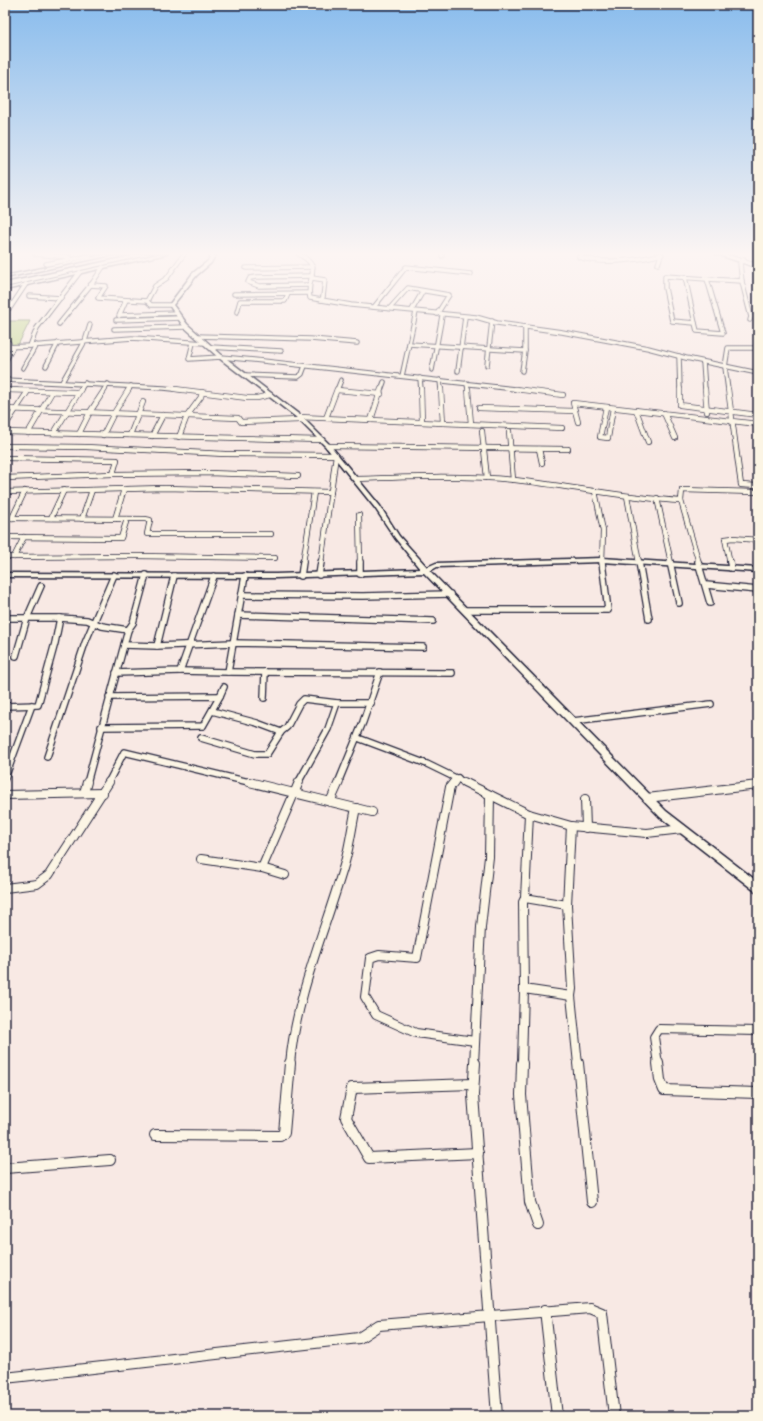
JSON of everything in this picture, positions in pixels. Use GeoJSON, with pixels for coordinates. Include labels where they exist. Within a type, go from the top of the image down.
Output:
{"type":"FeatureCollection","features":[{"type":"Feature","properties":{"kind":"street"},"geometry":{"type":"LineString","coordinates":[[30,346],[37,328],[43,320]]}},
{"type":"Feature","properties":{"kind":"street"},"geometry":{"type":"LineString","coordinates":[[59,324],[62,320]]}},
{"type":"Feature","properties":{"kind":"street"},"geometry":{"type":"LineString","coordinates":[[108,340],[114,329],[116,320]]}},
{"type":"Feature","properties":{"kind":"street"},"geometry":{"type":"LineString","coordinates":[[182,320],[187,327],[221,357],[300,418],[328,446],[378,507],[397,537],[426,570],[663,814],[758,888]]}},
{"type":"Feature","properties":{"kind":"street"},"geometry":{"type":"LineString","coordinates":[[402,376],[413,320]]}},
{"type":"Feature","properties":{"kind":"street"},"geometry":{"type":"LineString","coordinates":[[432,370],[437,346],[439,320]]}},
{"type":"Feature","properties":{"kind":"street"},"geometry":{"type":"LineString","coordinates":[[458,371],[464,320]]}},
{"type":"Feature","properties":{"kind":"street"},"geometry":{"type":"LineString","coordinates":[[672,320],[695,323],[697,331],[722,333],[719,320]]}},
{"type":"Feature","properties":{"kind":"street"},"geometry":{"type":"LineString","coordinates":[[487,365],[492,321],[648,348],[725,367],[758,373]]}},
{"type":"Feature","properties":{"kind":"street"},"geometry":{"type":"LineString","coordinates":[[62,382],[85,341],[90,325]]}},
{"type":"Feature","properties":{"kind":"street"},"geometry":{"type":"LineString","coordinates":[[114,329],[187,327]]}},
{"type":"Feature","properties":{"kind":"street"},"geometry":{"type":"LineString","coordinates":[[522,371],[525,351],[525,329]]}},
{"type":"Feature","properties":{"kind":"street"},"geometry":{"type":"LineString","coordinates":[[197,336],[311,338],[357,343]]}},
{"type":"Feature","properties":{"kind":"street"},"geometry":{"type":"LineString","coordinates":[[9,347],[132,338],[193,342],[207,345],[281,351]]}},
{"type":"Feature","properties":{"kind":"street"},"geometry":{"type":"LineString","coordinates":[[5,340],[9,343],[5,362]]}},
{"type":"Feature","properties":{"kind":"street"},"geometry":{"type":"LineString","coordinates":[[193,342],[188,359],[221,357],[440,380],[563,395]]}},
{"type":"Feature","properties":{"kind":"street"},"geometry":{"type":"LineString","coordinates":[[46,366],[58,343]]}},
{"type":"Feature","properties":{"kind":"street"},"geometry":{"type":"LineString","coordinates":[[409,344],[525,351]]}},
{"type":"Feature","properties":{"kind":"street"},"geometry":{"type":"LineString","coordinates":[[23,368],[36,345]]}},
{"type":"Feature","properties":{"kind":"street"},"geometry":{"type":"LineString","coordinates":[[758,348],[728,348],[725,367],[741,485],[758,486]]}},
{"type":"Feature","properties":{"kind":"street"},"geometry":{"type":"LineString","coordinates":[[679,356],[680,405],[758,415]]}},
{"type":"Feature","properties":{"kind":"street"},"geometry":{"type":"LineString","coordinates":[[704,362],[707,418]]}},
{"type":"Feature","properties":{"kind":"street"},"geometry":{"type":"LineString","coordinates":[[245,375],[298,377],[302,374],[305,366]]}},
{"type":"Feature","properties":{"kind":"street"},"geometry":{"type":"LineString","coordinates":[[420,378],[422,422]]}},
{"type":"Feature","properties":{"kind":"street"},"geometry":{"type":"LineString","coordinates":[[5,380],[108,384],[252,398],[270,395]]}},
{"type":"Feature","properties":{"kind":"street"},"geometry":{"type":"LineString","coordinates":[[326,418],[341,380]]}},
{"type":"Feature","properties":{"kind":"street"},"geometry":{"type":"LineString","coordinates":[[440,380],[443,423]]}},
{"type":"Feature","properties":{"kind":"street"},"geometry":{"type":"LineString","coordinates":[[371,420],[384,382]]}},
{"type":"Feature","properties":{"kind":"street"},"geometry":{"type":"LineString","coordinates":[[54,433],[85,383]]}},
{"type":"Feature","properties":{"kind":"street"},"geometry":{"type":"LineString","coordinates":[[467,383],[471,424]]}},
{"type":"Feature","properties":{"kind":"street"},"geometry":{"type":"LineString","coordinates":[[79,434],[90,412],[108,384]]}},
{"type":"Feature","properties":{"kind":"street"},"geometry":{"type":"LineString","coordinates":[[103,435],[114,413],[131,386]]}},
{"type":"Feature","properties":{"kind":"street"},"geometry":{"type":"LineString","coordinates":[[5,390],[74,392]]}},
{"type":"Feature","properties":{"kind":"street"},"geometry":{"type":"LineString","coordinates":[[337,390],[381,394]]}},
{"type":"Feature","properties":{"kind":"street"},"geometry":{"type":"LineString","coordinates":[[5,426],[28,391]]}},
{"type":"Feature","properties":{"kind":"street"},"geometry":{"type":"LineString","coordinates":[[28,433],[40,410],[52,392]]}},
{"type":"Feature","properties":{"kind":"street"},"geometry":{"type":"LineString","coordinates":[[179,436],[187,416],[201,397],[202,392]]}},
{"type":"Feature","properties":{"kind":"street"},"geometry":{"type":"LineString","coordinates":[[130,435],[143,402]]}},
{"type":"Feature","properties":{"kind":"street"},"geometry":{"type":"LineString","coordinates":[[578,422],[573,403],[758,424]]}},
{"type":"Feature","properties":{"kind":"street"},"geometry":{"type":"LineString","coordinates":[[606,407],[600,437],[608,438],[613,408]]}},
{"type":"Feature","properties":{"kind":"street"},"geometry":{"type":"LineString","coordinates":[[480,408],[575,412]]}},
{"type":"Feature","properties":{"kind":"street"},"geometry":{"type":"LineString","coordinates":[[5,409],[238,418],[241,422],[300,418],[326,418],[562,428]]}},
{"type":"Feature","properties":{"kind":"street"},"geometry":{"type":"LineString","coordinates":[[636,410],[648,442]]}},
{"type":"Feature","properties":{"kind":"street"},"geometry":{"type":"LineString","coordinates":[[664,413],[675,438]]}},
{"type":"Feature","properties":{"kind":"street"},"geometry":{"type":"LineString","coordinates":[[152,436],[163,415]]}},
{"type":"Feature","properties":{"kind":"street"},"geometry":{"type":"LineString","coordinates":[[482,431],[487,478]]}},
{"type":"Feature","properties":{"kind":"street"},"geometry":{"type":"LineString","coordinates":[[509,431],[513,480]]}},
{"type":"Feature","properties":{"kind":"street"},"geometry":{"type":"LineString","coordinates":[[5,432],[322,440]]}},
{"type":"Feature","properties":{"kind":"street"},"geometry":{"type":"LineString","coordinates":[[5,446],[121,449],[225,454],[336,455]]}},
{"type":"Feature","properties":{"kind":"street"},"geometry":{"type":"LineString","coordinates":[[328,446],[568,449]]}},
{"type":"Feature","properties":{"kind":"street"},"geometry":{"type":"LineString","coordinates":[[539,448],[542,463]]}},
{"type":"Feature","properties":{"kind":"street"},"geometry":{"type":"LineString","coordinates":[[113,474],[121,449]]}},
{"type":"Feature","properties":{"kind":"street"},"geometry":{"type":"LineString","coordinates":[[319,575],[324,549],[336,455]]}},
{"type":"Feature","properties":{"kind":"street"},"geometry":{"type":"LineString","coordinates":[[5,458],[117,460]]}},
{"type":"Feature","properties":{"kind":"street"},"geometry":{"type":"LineString","coordinates":[[5,478],[113,474],[208,473],[298,476]]}},
{"type":"Feature","properties":{"kind":"street"},"geometry":{"type":"LineString","coordinates":[[356,479],[404,477],[487,478],[513,480],[627,496],[681,501]]}},
{"type":"Feature","properties":{"kind":"street"},"geometry":{"type":"LineString","coordinates":[[5,492],[166,488],[331,492]]}},
{"type":"Feature","properties":{"kind":"street"},"geometry":{"type":"LineString","coordinates":[[115,519],[124,489]]}},
{"type":"Feature","properties":{"kind":"street"},"geometry":{"type":"LineString","coordinates":[[51,518],[64,490]]}},
{"type":"Feature","properties":{"kind":"street"},"geometry":{"type":"LineString","coordinates":[[82,519],[92,490]]}},
{"type":"Feature","properties":{"kind":"street"},"geometry":{"type":"LineString","coordinates":[[710,602],[681,501],[682,490],[755,492]]}},
{"type":"Feature","properties":{"kind":"street"},"geometry":{"type":"LineString","coordinates":[[12,518],[25,491]]}},
{"type":"Feature","properties":{"kind":"street"},"geometry":{"type":"LineString","coordinates":[[465,610],[608,610],[602,560],[603,531],[595,491]]}},
{"type":"Feature","properties":{"kind":"street"},"geometry":{"type":"LineString","coordinates":[[301,576],[314,492]]}},
{"type":"Feature","properties":{"kind":"street"},"geometry":{"type":"LineString","coordinates":[[627,496],[648,619]]}},
{"type":"Feature","properties":{"kind":"street"},"geometry":{"type":"LineString","coordinates":[[657,498],[679,602]]}},
{"type":"Feature","properties":{"kind":"street"},"geometry":{"type":"LineString","coordinates":[[359,515],[360,574]]}},
{"type":"Feature","properties":{"kind":"street"},"geometry":{"type":"LineString","coordinates":[[5,518],[150,520],[147,534],[271,534]]}},
{"type":"Feature","properties":{"kind":"street"},"geometry":{"type":"LineString","coordinates":[[5,537],[121,538],[127,519]]}},
{"type":"Feature","properties":{"kind":"street"},"geometry":{"type":"LineString","coordinates":[[14,557],[24,537]]}},
{"type":"Feature","properties":{"kind":"street"},"geometry":{"type":"LineString","coordinates":[[731,568],[725,539],[733,538],[758,540]]}},
{"type":"Feature","properties":{"kind":"street"},"geometry":{"type":"LineString","coordinates":[[5,557],[136,556],[276,558]]}},
{"type":"Feature","properties":{"kind":"street"},"geometry":{"type":"LineString","coordinates":[[5,575],[301,576],[426,570],[436,565],[602,560],[758,570]]}},
{"type":"Feature","properties":{"kind":"street"},"geometry":{"type":"LineString","coordinates":[[47,757],[85,643],[95,623],[114,575]]}},
{"type":"Feature","properties":{"kind":"street"},"geometry":{"type":"LineString","coordinates":[[84,793],[128,630],[133,623],[146,575]]}},
{"type":"Feature","properties":{"kind":"street"},"geometry":{"type":"LineString","coordinates":[[157,646],[174,576]]}},
{"type":"Feature","properties":{"kind":"street"},"geometry":{"type":"LineString","coordinates":[[180,670],[214,576]]}},
{"type":"Feature","properties":{"kind":"street"},"geometry":{"type":"LineString","coordinates":[[228,672],[245,576]]}},
{"type":"Feature","properties":{"kind":"street"},"geometry":{"type":"LineString","coordinates":[[706,585],[758,590]]}},
{"type":"Feature","properties":{"kind":"street"},"geometry":{"type":"LineString","coordinates":[[16,656],[28,618],[41,586]]}},
{"type":"Feature","properties":{"kind":"street"},"geometry":{"type":"LineString","coordinates":[[242,595],[363,596],[450,594]]}},
{"type":"Feature","properties":{"kind":"street"},"geometry":{"type":"LineString","coordinates":[[238,615],[433,621]]}},
{"type":"Feature","properties":{"kind":"street"},"geometry":{"type":"LineString","coordinates":[[5,618],[60,618],[87,620],[102,626],[128,630]]}},
{"type":"Feature","properties":{"kind":"street"},"geometry":{"type":"LineString","coordinates":[[5,706],[38,705],[55,643],[60,618]]}},
{"type":"Feature","properties":{"kind":"street"},"geometry":{"type":"LineString","coordinates":[[124,645],[157,646],[234,644],[423,647]]}},
{"type":"Feature","properties":{"kind":"street"},"geometry":{"type":"LineString","coordinates":[[116,673],[180,670],[228,672],[452,673]]}},
{"type":"Feature","properties":{"kind":"street"},"geometry":{"type":"LineString","coordinates":[[264,698],[265,672]]}},
{"type":"Feature","properties":{"kind":"street"},"geometry":{"type":"LineString","coordinates":[[330,802],[358,738],[371,703],[380,672]]}},
{"type":"Feature","properties":{"kind":"street"},"geometry":{"type":"LineString","coordinates":[[101,727],[203,726],[224,686]]}},
{"type":"Feature","properties":{"kind":"street"},"geometry":{"type":"LineString","coordinates":[[109,697],[220,696]]}},
{"type":"Feature","properties":{"kind":"street"},"geometry":{"type":"LineString","coordinates":[[201,738],[255,754],[267,754],[281,732],[287,727],[299,704],[304,700],[337,703],[371,703]]}},
{"type":"Feature","properties":{"kind":"street"},"geometry":{"type":"LineString","coordinates":[[262,868],[293,793],[328,729],[337,703]]}},
{"type":"Feature","properties":{"kind":"street"},"geometry":{"type":"LineString","coordinates":[[573,721],[712,704]]}},
{"type":"Feature","properties":{"kind":"street"},"geometry":{"type":"LineString","coordinates":[[5,778],[32,705]]}},
{"type":"Feature","properties":{"kind":"street"},"geometry":{"type":"LineString","coordinates":[[212,711],[257,723],[281,732]]}},
{"type":"Feature","properties":{"kind":"street"},"geometry":{"type":"LineString","coordinates":[[358,738],[427,764],[529,814],[572,826],[586,828],[647,833],[682,829]]}},
{"type":"Feature","properties":{"kind":"street"},"geometry":{"type":"LineString","coordinates":[[5,888],[38,884],[49,875],[103,793],[124,752],[372,812]]}},
{"type":"Feature","properties":{"kind":"street"},"geometry":{"type":"LineString","coordinates":[[458,778],[450,787],[417,958],[379,955],[370,958],[364,997],[376,1015],[416,1033],[475,1041]]}},
{"type":"Feature","properties":{"kind":"street"},"geometry":{"type":"LineString","coordinates":[[647,798],[758,785]]}},
{"type":"Feature","properties":{"kind":"street"},"geometry":{"type":"LineString","coordinates":[[5,795],[103,793]]}},
{"type":"Feature","properties":{"kind":"street"},"geometry":{"type":"LineString","coordinates":[[490,795],[489,857],[481,927],[473,1095],[497,1416]]}},
{"type":"Feature","properties":{"kind":"street"},"geometry":{"type":"LineString","coordinates":[[585,799],[586,828]]}},
{"type":"Feature","properties":{"kind":"street"},"geometry":{"type":"LineString","coordinates":[[155,1135],[280,1136],[284,1133],[290,1061],[298,1015],[329,909],[345,861],[356,808]]}},
{"type":"Feature","properties":{"kind":"street"},"geometry":{"type":"LineString","coordinates":[[529,814],[525,898],[523,902],[524,989],[521,1095],[530,1202],[538,1225]]}},
{"type":"Feature","properties":{"kind":"street"},"geometry":{"type":"LineString","coordinates":[[572,826],[568,905],[572,989],[571,996],[592,1202]]}},
{"type":"Feature","properties":{"kind":"street"},"geometry":{"type":"LineString","coordinates":[[202,859],[262,868],[285,875]]}},
{"type":"Feature","properties":{"kind":"street"},"geometry":{"type":"LineString","coordinates":[[525,898],[568,905]]}},
{"type":"Feature","properties":{"kind":"street"},"geometry":{"type":"LineString","coordinates":[[524,989],[571,996]]}},
{"type":"Feature","properties":{"kind":"street"},"geometry":{"type":"LineString","coordinates":[[758,1031],[659,1029],[654,1037],[660,1080],[664,1090],[758,1093]]}},
{"type":"Feature","properties":{"kind":"street"},"geometry":{"type":"LineString","coordinates":[[473,1084],[352,1088],[346,1118],[370,1158],[478,1153]]}},
{"type":"Feature","properties":{"kind":"street"},"geometry":{"type":"LineString","coordinates":[[5,1168],[110,1160]]}},
{"type":"Feature","properties":{"kind":"street"},"geometry":{"type":"LineString","coordinates":[[5,1378],[359,1338],[379,1325],[490,1314],[590,1308],[602,1313],[614,1416]]}},
{"type":"Feature","properties":{"kind":"street"},"geometry":{"type":"LineString","coordinates":[[545,1310],[557,1416]]}},
{"type":"Feature","properties":{"kind":"green space"},"geometry":{"type":"Polygon","coordinates":[[[5,321],[30,321],[18,345],[6,346],[5,349],[5,321]]]}}]}
